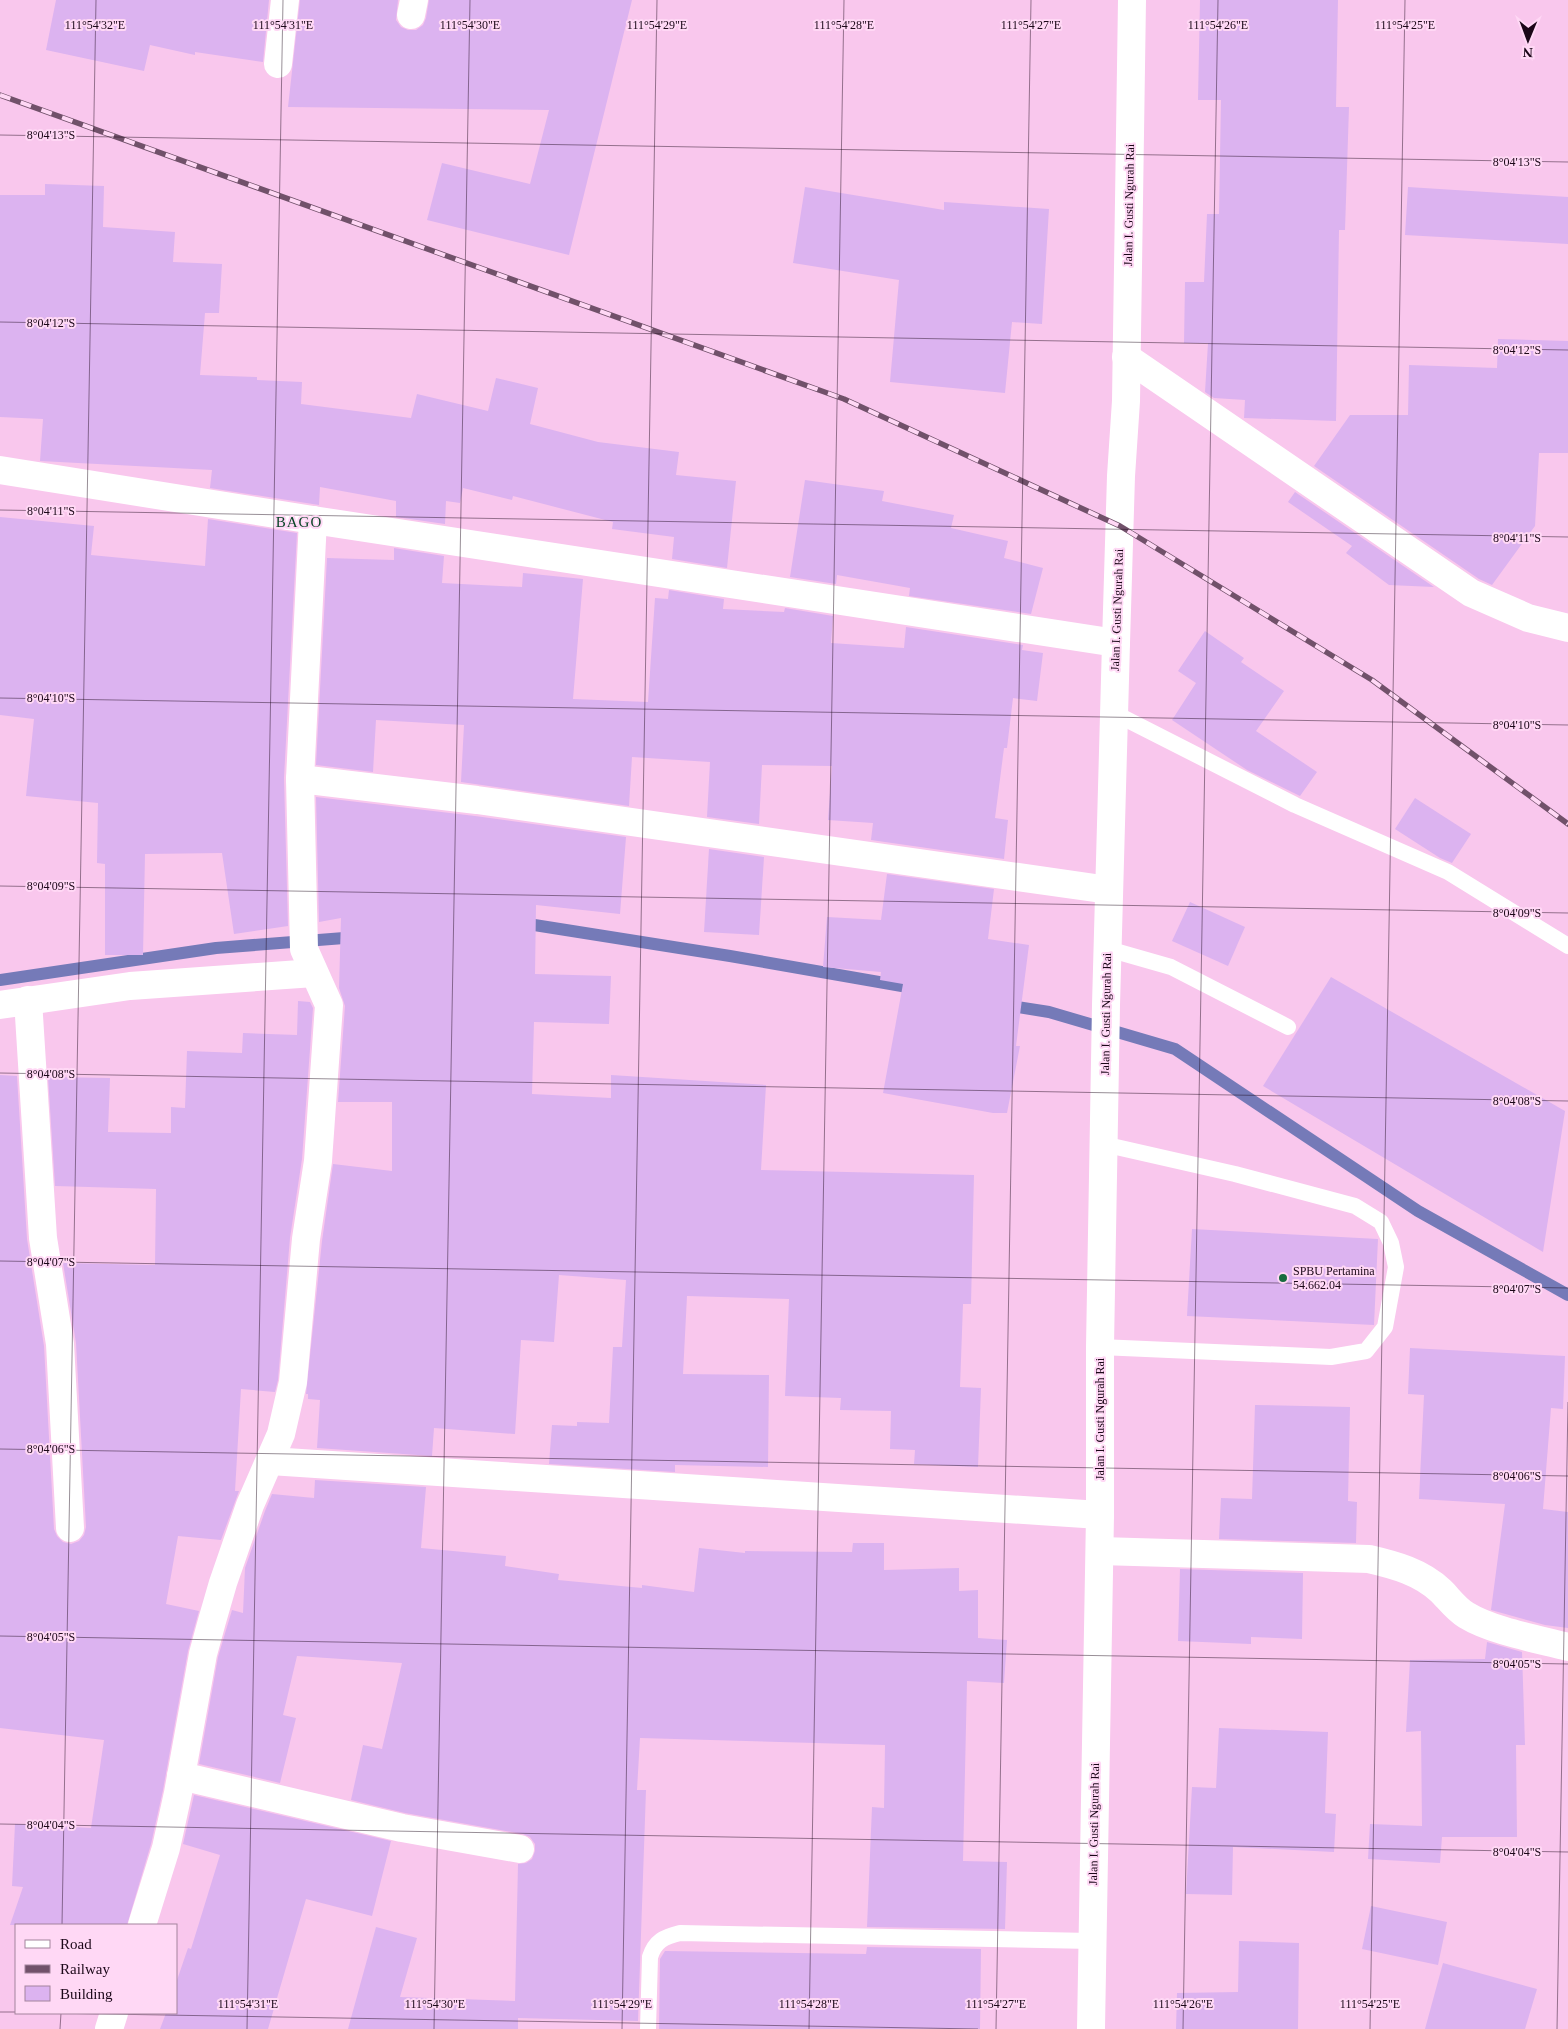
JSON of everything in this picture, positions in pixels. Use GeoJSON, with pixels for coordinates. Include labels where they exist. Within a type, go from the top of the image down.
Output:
{"type":"FeatureCollection","features":[{"type":"Feature","properties":{"kind":"main road"},"geometry":{"type":"LineString","coordinates":[[278,64],[285,0]]}},
{"type":"Feature","properties":{"kind":"main road","name":"Jalan I. Gusti Ngurah Rai"},"geometry":{"type":"LineString","coordinates":[[1091,2029],[1100,1551],[1100,1346],[1106,1005],[1121,476],[1126,401],[1132,0]]}},
{"type":"Feature","properties":{"kind":"main road"},"geometry":{"type":"LineString","coordinates":[[1126,357],[1471,593],[1528,618],[1568,628]]}},
{"type":"Feature","properties":{"kind":"main road"},"geometry":{"type":"LineString","coordinates":[[0,470],[1116,643]]}},
{"type":"Feature","properties":{"kind":"main road"},"geometry":{"type":"LineString","coordinates":[[142,1924],[166,1848],[204,1654],[215,1612],[250,1505],[281,1434],[293,1382],[306,1239],[318,1161],[329,1005],[309,961],[303,921],[300,779],[314,520]]}},
{"type":"Feature","properties":{"kind":"main road"},"geometry":{"type":"LineString","coordinates":[[300,779],[477,800],[1109,890]]}},
{"type":"Feature","properties":{"kind":"main road"},"geometry":{"type":"LineString","coordinates":[[0,1005],[309,961]]}},
{"type":"Feature","properties":{"kind":"main road"},"geometry":{"type":"LineString","coordinates":[[28,1000],[43,1238],[60,1344],[70,1528]]}},
{"type":"Feature","properties":{"kind":"main road"},"geometry":{"type":"LineString","coordinates":[[270,1461],[1100,1516]]}},
{"type":"Feature","properties":{"kind":"main road"},"geometry":{"type":"LineString","coordinates":[[1100,1551],[1369,1559],[1401,1567],[1425,1578],[1464,1614],[1482,1624],[1568,1647]]}},
{"type":"Feature","properties":{"kind":"main road"},"geometry":{"type":"LineString","coordinates":[[181,1776],[402,1828],[520,1849]]}},
{"type":"Feature","properties":{"kind":"main road"},"geometry":{"type":"LineString","coordinates":[[109,2029],[114,2014]]}},
{"type":"Feature","properties":{"kind":"lane"},"geometry":{"type":"LineString","coordinates":[[1114,714],[1295,804],[1448,872],[1568,946]]}},
{"type":"Feature","properties":{"kind":"lane"},"geometry":{"type":"LineString","coordinates":[[1108,949],[1171,967],[1288,1027]]}},
{"type":"Feature","properties":{"kind":"lane"},"geometry":{"type":"LineString","coordinates":[[1100,1346],[1332,1357],[1366,1351],[1384,1327],[1396,1266],[1391,1244],[1381,1222],[1355,1206],[1235,1174],[1104,1144]]}},
{"type":"Feature","properties":{"kind":"lane"},"geometry":{"type":"LineString","coordinates":[[648,2029],[650,1957],[653,1948],[660,1940],[680,1933],[1092,1941]]}},
{"type":"Feature","properties":{"kind":"building"},"geometry":{"type":"Polygon","coordinates":[[[56,0],[269,0],[263,62],[195,52],[195,55],[150,45],[144,71],[46,50],[56,0]]]}},
{"type":"Feature","properties":{"kind":"building"},"geometry":{"type":"Polygon","coordinates":[[[300,0],[398,0],[396,20],[401,27],[408,30],[416,30],[423,25],[429,0],[632,0],[569,255],[427,220],[442,163],[530,184],[549,110],[288,107],[300,0]]]}},
{"type":"Feature","properties":{"kind":"building"},"geometry":{"type":"Polygon","coordinates":[[[1200,0],[1338,0],[1336,107],[1349,107],[1345,230],[1339,230],[1336,421],[1244,418],[1245,400],[1214,398],[1205,392],[1208,343],[1184,343],[1185,282],[1204,282],[1207,214],[1219,214],[1221,100],[1198,100],[1200,0]]]}},
{"type":"Feature","properties":{"kind":"building"},"geometry":{"type":"Polygon","coordinates":[[[45,184],[104,186],[103,227],[175,232],[173,262],[222,264],[219,313],[205,313],[200,375],[257,377],[257,380],[302,382],[301,404],[411,418],[417,394],[488,411],[496,378],[538,388],[530,424],[598,442],[679,452],[676,475],[736,481],[727,568],[672,559],[674,537],[612,529],[613,522],[513,496],[512,500],[463,488],[460,503],[446,501],[445,524],[396,517],[396,501],[320,487],[319,505],[210,488],[212,470],[40,461],[43,419],[0,417],[0,195],[45,195],[45,184]]]}},
{"type":"Feature","properties":{"kind":"building"},"geometry":{"type":"Polygon","coordinates":[[[805,187],[944,210],[944,202],[1049,209],[1042,324],[1012,322],[1005,393],[890,382],[899,280],[793,263],[805,187]]]}},
{"type":"Feature","properties":{"kind":"building"},"geometry":{"type":"Polygon","coordinates":[[[1408,187],[1568,197],[1568,244],[1405,235],[1408,187]]]}},
{"type":"Feature","properties":{"kind":"building"},"geometry":{"type":"Polygon","coordinates":[[[1498,339],[1568,341],[1568,453],[1539,453],[1535,526],[1492,585],[1479,579],[1314,466],[1350,415],[1408,415],[1409,365],[1497,368],[1498,339]]]}},
{"type":"Feature","properties":{"kind":"building"},"geometry":{"type":"Polygon","coordinates":[[[805,480],[884,491],[882,501],[954,515],[951,528],[1008,541],[1004,558],[1043,568],[1031,614],[909,596],[910,588],[837,575],[836,584],[790,577],[805,480]]]}},
{"type":"Feature","properties":{"kind":"building"},"geometry":{"type":"Polygon","coordinates":[[[1295,492],[1434,587],[1389,585],[1346,553],[1352,546],[1288,502],[1295,492]]]}},
{"type":"Feature","properties":{"kind":"building"},"geometry":{"type":"Polygon","coordinates":[[[0,517],[94,526],[91,555],[205,566],[208,519],[297,533],[284,778],[288,926],[234,934],[222,853],[145,854],[143,955],[105,955],[105,864],[97,863],[98,803],[26,796],[34,719],[0,715],[0,517]]]}},
{"type":"Feature","properties":{"kind":"building"},"geometry":{"type":"Polygon","coordinates":[[[394,548],[444,556],[442,583],[522,587],[523,573],[583,579],[573,699],[648,702],[655,598],[668,599],[669,590],[724,599],[723,609],[784,612],[785,608],[833,616],[831,643],[904,648],[906,627],[1023,645],[1022,650],[1043,653],[1037,701],[1013,698],[995,818],[1008,820],[1004,859],[871,840],[873,823],[828,820],[832,766],[762,765],[759,824],[707,817],[710,762],[632,757],[629,806],[461,782],[464,725],[376,720],[373,772],[316,765],[327,558],[394,560],[394,548]]]}},
{"type":"Feature","properties":{"kind":"building"},"geometry":{"type":"Polygon","coordinates":[[[1205,631],[1244,658],[1241,662],[1284,691],[1256,731],[1317,772],[1300,796],[1247,770],[1172,720],[1196,683],[1178,671],[1205,631]]]}},
{"type":"Feature","properties":{"kind":"building"},"geometry":{"type":"Polygon","coordinates":[[[316,797],[475,816],[626,837],[620,914],[536,905],[535,974],[611,976],[609,1024],[534,1022],[532,1094],[611,1098],[611,1075],[766,1085],[761,1170],[974,1175],[971,1304],[963,1304],[960,1387],[981,1388],[978,1467],[914,1464],[915,1450],[890,1449],[891,1411],[840,1410],[841,1398],[785,1396],[789,1299],[687,1296],[683,1374],[769,1375],[768,1467],[675,1465],[675,1472],[549,1464],[552,1425],[577,1426],[577,1422],[609,1423],[613,1347],[622,1347],[626,1280],[559,1275],[554,1342],[521,1340],[515,1434],[434,1428],[432,1456],[317,1448],[320,1400],[308,1399],[308,1394],[306,1394],[322,1241],[333,1164],[392,1171],[392,1102],[338,1102],[345,1006],[339,988],[341,918],[319,922],[316,797]]]}},
{"type":"Feature","properties":{"kind":"building"},"geometry":{"type":"Polygon","coordinates":[[[1415,798],[1471,834],[1452,863],[1440,858],[1395,829],[1415,798]]]}},
{"type":"Feature","properties":{"kind":"building"},"geometry":{"type":"Polygon","coordinates":[[[709,849],[764,857],[759,935],[704,932],[709,849]]]}},
{"type":"Feature","properties":{"kind":"building"},"geometry":{"type":"Polygon","coordinates":[[[887,874],[994,889],[988,939],[1029,945],[1016,1046],[1020,1046],[1007,1113],[993,1113],[883,1093],[903,984],[880,980],[881,972],[823,967],[827,917],[881,920],[887,874]]]}},
{"type":"Feature","properties":{"kind":"building"},"geometry":{"type":"Polygon","coordinates":[[[1190,902],[1245,927],[1228,966],[1172,941],[1190,902]]]}},
{"type":"Feature","properties":{"kind":"building"},"geometry":{"type":"Polygon","coordinates":[[[1331,977],[1565,1111],[1543,1252],[1263,1086],[1331,977]]]}},
{"type":"Feature","properties":{"kind":"building"},"geometry":{"type":"Polygon","coordinates":[[[298,1001],[310,1002],[313,1008],[302,1159],[290,1238],[278,1380],[275,1392],[241,1389],[235,1491],[239,1491],[221,1540],[178,1536],[166,1604],[199,1611],[188,1651],[163,1790],[151,1844],[127,1924],[10,1925],[23,1887],[12,1886],[15,1824],[91,1828],[104,1740],[0,1728],[0,1075],[17,1076],[27,1239],[44,1346],[54,1529],[57,1536],[63,1542],[71,1544],[79,1541],[84,1535],[86,1527],[76,1343],[63,1263],[155,1265],[156,1189],[55,1186],[48,1077],[110,1078],[108,1132],[171,1133],[171,1107],[185,1108],[187,1051],[242,1053],[243,1033],[297,1035],[298,1001]]]}},
{"type":"Feature","properties":{"kind":"building","name":"SPBU Pertamina 54.662.04"},"geometry":{"type":"Polygon","coordinates":[[[1192,1229],[1378,1239],[1374,1325],[1187,1316],[1192,1229]]]}},
{"type":"Feature","properties":{"kind":"building"},"geometry":{"type":"Polygon","coordinates":[[[1410,1348],[1565,1356],[1563,1409],[1551,1408],[1543,1509],[1568,1512],[1568,1628],[1545,1625],[1491,1610],[1505,1504],[1419,1499],[1424,1395],[1408,1394],[1410,1348]]]}},
{"type":"Feature","properties":{"kind":"building"},"geometry":{"type":"Polygon","coordinates":[[[1255,1405],[1350,1407],[1348,1501],[1357,1502],[1356,1543],[1219,1539],[1221,1498],[1252,1499],[1255,1405]]]}},
{"type":"Feature","properties":{"kind":"building"},"geometry":{"type":"Polygon","coordinates":[[[315,1480],[426,1487],[421,1548],[506,1556],[505,1566],[559,1574],[558,1580],[642,1588],[642,1585],[694,1592],[699,1548],[745,1553],[745,1551],[852,1552],[853,1543],[884,1543],[884,1570],[959,1568],[959,1591],[978,1590],[978,1638],[1007,1640],[1004,1683],[967,1681],[963,1861],[1007,1862],[1005,1929],[867,1927],[872,1807],[884,1808],[885,1745],[640,1738],[637,1790],[646,1790],[638,2021],[518,2018],[518,2029],[348,2029],[376,1927],[417,1938],[400,1997],[515,2001],[518,1864],[526,1863],[532,1859],[535,1844],[530,1837],[523,1834],[405,1813],[351,1800],[363,1745],[382,1749],[402,1663],[297,1656],[283,1715],[296,1718],[280,1783],[199,1764],[218,1657],[232,1610],[243,1613],[245,1568],[265,1511],[272,1494],[314,1498],[315,1480]]]}},
{"type":"Feature","properties":{"kind":"building"},"geometry":{"type":"Polygon","coordinates":[[[1180,1569],[1303,1573],[1302,1639],[1251,1637],[1251,1644],[1178,1641],[1180,1569]]]}},
{"type":"Feature","properties":{"kind":"building"},"geometry":{"type":"Polygon","coordinates":[[[1487,1642],[1522,1652],[1525,1745],[1516,1745],[1517,1837],[1442,1837],[1440,1863],[1368,1859],[1370,1824],[1422,1826],[1421,1731],[1406,1732],[1410,1660],[1485,1659],[1487,1642]]]}},
{"type":"Feature","properties":{"kind":"building"},"geometry":{"type":"Polygon","coordinates":[[[1219,1728],[1328,1732],[1325,1813],[1336,1814],[1334,1852],[1233,1847],[1232,1895],[1186,1894],[1192,1787],[1216,1788],[1219,1728]]]}},
{"type":"Feature","properties":{"kind":"building"},"geometry":{"type":"Polygon","coordinates":[[[194,1795],[391,1841],[372,1916],[306,1899],[268,2029],[160,2029],[166,2014],[178,2014],[178,1977],[188,1948],[191,1949],[220,1855],[183,1844],[194,1795]]]}},
{"type":"Feature","properties":{"kind":"building"},"geometry":{"type":"Polygon","coordinates":[[[1371,1906],[1447,1922],[1438,1965],[1362,1949],[1371,1906]]]}},
{"type":"Feature","properties":{"kind":"building"},"geometry":{"type":"Polygon","coordinates":[[[1239,1941],[1299,1943],[1298,2029],[1176,2029],[1177,1993],[1238,1992],[1239,1941]]]}},
{"type":"Feature","properties":{"kind":"building"},"geometry":{"type":"Polygon","coordinates":[[[867,1947],[981,1949],[980,2029],[659,2029],[660,1959],[665,1951],[866,1954],[867,1947]]]}},
{"type":"Feature","properties":{"kind":"building"},"geometry":{"type":"Polygon","coordinates":[[[1443,1963],[1537,1989],[1525,2029],[1425,2029],[1443,1963]]]}},
{"type":"Feature","properties":{"kind":"waterway"},"geometry":{"type":"LineString","coordinates":[[519,925],[528,924],[730,956],[919,989]]}},
{"type":"Feature","properties":{"kind":"waterway"},"geometry":{"type":"LineString","coordinates":[[0,980],[216,948],[357,937]]}},
{"type":"Feature","properties":{"kind":"waterway"},"geometry":{"type":"LineString","coordinates":[[1005,1005],[1049,1012],[1175,1049],[1418,1211],[1568,1295]]}},
{"type":"Feature","properties":{"kind":"railway"},"geometry":{"type":"LineString","coordinates":[[0,95],[844,399],[1120,526],[1372,680],[1568,824]]}},
{"type":"Feature","properties":{"kind":"place","name":"SPBU Pertamina 54.662.04"},"geometry":{"type":"Point","coordinates":[1283,1278]}},
{"type":"Feature","properties":{"kind":"district","name":"BAGO"},"geometry":{"type":"Point","coordinates":[299,522]}}]}
